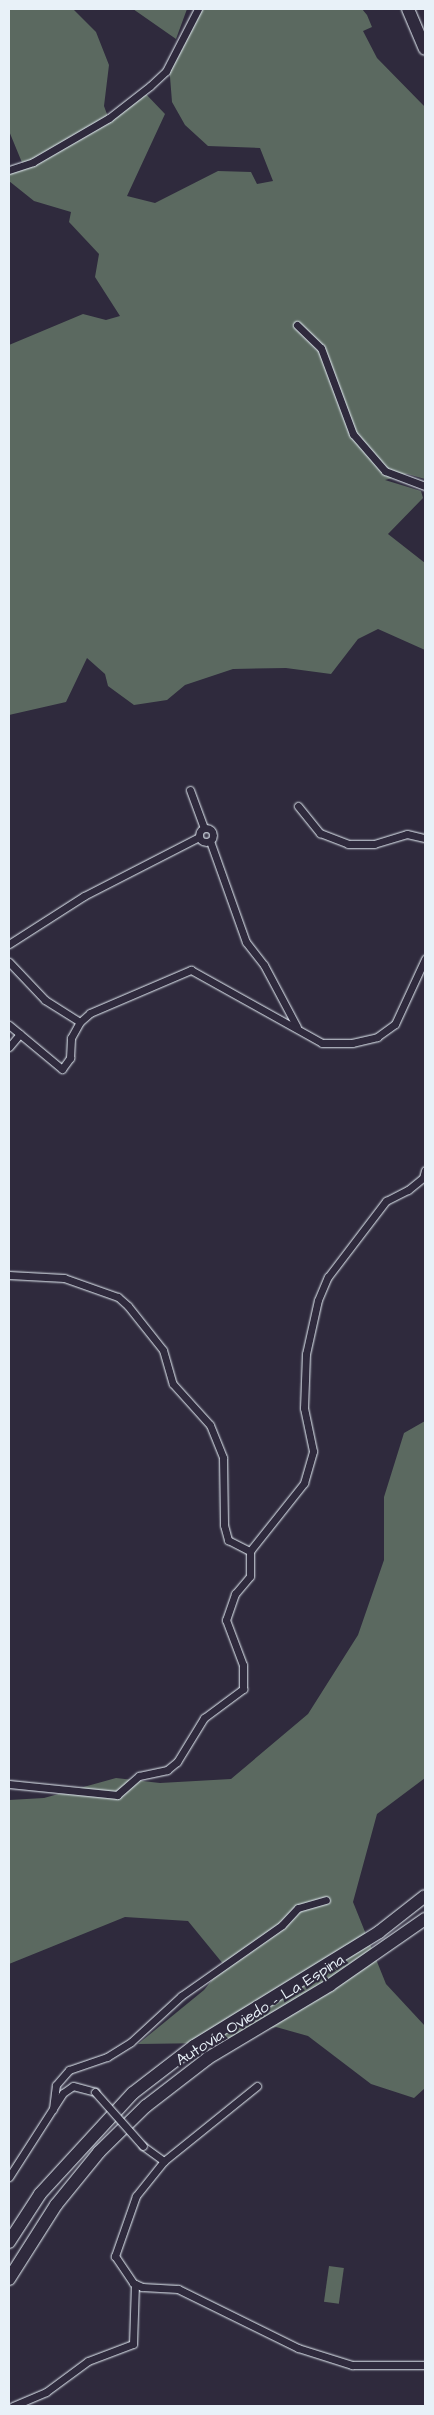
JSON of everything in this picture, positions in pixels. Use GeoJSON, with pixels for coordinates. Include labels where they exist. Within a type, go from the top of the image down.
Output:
{"type":"FeatureCollection","features":[{"type":"Feature","properties":{"kind":"highway"},"geometry":{"type":"LineString","coordinates":[[408,9],[425,50]]}},
{"type":"Feature","properties":{"kind":"highway","name":"Autovía Oviedo - La Espina"},"geometry":{"type":"LineString","coordinates":[[9,2242],[40,2194],[133,2093],[194,2046],[379,1932],[425,1896]]}},
{"type":"Feature","properties":{"kind":"highway","name":"Autovía Oviedo - La Espina"},"geometry":{"type":"LineString","coordinates":[[9,2279],[56,2205],[99,2152],[146,2106],[208,2058],[330,1986],[425,1919]]}},
{"type":"Feature","properties":{"kind":"street"},"geometry":{"type":"LineString","coordinates":[[9,170],[33,162],[109,118],[150,86],[166,70],[198,9]]}},
{"type":"Feature","properties":{"kind":"street"},"geometry":{"type":"LineString","coordinates":[[297,325],[322,348],[353,434],[385,470],[425,486]]}},
{"type":"Feature","properties":{"kind":"street"},"geometry":{"type":"LineString","coordinates":[[190,790],[204,828],[214,833],[210,841],[246,942],[264,965],[298,1028]]}},
{"type":"Feature","properties":{"kind":"street"},"geometry":{"type":"LineString","coordinates":[[298,806],[320,832],[348,844],[374,844],[407,834],[425,838]]}},
{"type":"Feature","properties":{"kind":"street"},"geometry":{"type":"LineString","coordinates":[[9,944],[84,896],[199,838],[204,828]]}},
{"type":"Feature","properties":{"kind":"street"},"geometry":{"type":"LineString","coordinates":[[199,838],[210,841]]}},
{"type":"Feature","properties":{"kind":"street"},"geometry":{"type":"LineString","coordinates":[[9,1026],[62,1069],[70,1058],[72,1038],[80,1022],[90,1012],[191,970],[322,1043],[377,1037],[395,1024],[425,959]]}},
{"type":"Feature","properties":{"kind":"street"},"geometry":{"type":"LineString","coordinates":[[9,962],[45,1000],[80,1022]]}},
{"type":"Feature","properties":{"kind":"street"},"geometry":{"type":"LineString","coordinates":[[9,1047],[20,1034]]}},
{"type":"Feature","properties":{"kind":"street"},"geometry":{"type":"LineString","coordinates":[[9,1784],[117,1795],[139,1776],[167,1770],[177,1762],[204,1718],[243,1689],[243,1665],[226,1620],[235,1594],[250,1576],[250,1551],[304,1483],[313,1451],[304,1408],[306,1354],[328,1278],[386,1201],[408,1190],[423,1178],[425,1170]]}},
{"type":"Feature","properties":{"kind":"street"},"geometry":{"type":"LineString","coordinates":[[9,1274],[64,1278],[118,1297],[128,1306],[163,1350],[173,1384],[210,1425],[223,1458],[224,1525],[228,1540],[250,1551]]}},
{"type":"Feature","properties":{"kind":"street"},"geometry":{"type":"LineString","coordinates":[[53,2109],[56,2085],[69,2070],[107,2057],[131,2042],[181,1996],[282,1925],[298,1908],[326,1900]]}},
{"type":"Feature","properties":{"kind":"street"},"geometry":{"type":"LineString","coordinates":[[9,2177],[53,2109],[73,2086],[95,2092],[143,2146],[164,2161]]}},
{"type":"Feature","properties":{"kind":"street"},"geometry":{"type":"LineString","coordinates":[[13,2406],[46,2392],[88,2361],[133,2344],[135,2284],[116,2256],[116,2246],[136,2196],[164,2161],[257,2086]]}},
{"type":"Feature","properties":{"kind":"street"},"geometry":{"type":"LineString","coordinates":[[135,2284],[178,2289],[298,2348],[352,2366],[425,2365]]}},
{"type":"Feature","properties":{"kind":"shaded area"},"geometry":{"type":"Polygon","coordinates":[[[9,9],[73,9],[96,32],[109,65],[104,106],[108,117],[143,91],[165,114],[127,196],[155,203],[218,171],[251,172],[257,184],[273,181],[260,148],[208,146],[185,125],[172,102],[169,64],[198,9],[362,9],[367,15],[372,27],[363,31],[377,58],[425,107],[425,479],[407,474],[385,480],[421,491],[423,498],[388,534],[425,563],[425,650],[378,629],[358,639],[331,674],[286,668],[233,669],[185,685],[167,700],[134,705],[108,686],[105,674],[87,658],[66,702],[9,715],[9,345],[83,314],[106,320],[120,316],[95,277],[99,254],[69,222],[71,212],[34,201],[9,181],[9,170],[23,165],[9,131],[9,9]]]}},
{"type":"Feature","properties":{"kind":"shaded area"},"geometry":{"type":"Polygon","coordinates":[[[133,9],[187,9],[176,39],[133,9]]]}},
{"type":"Feature","properties":{"kind":"shaded area"},"geometry":{"type":"Polygon","coordinates":[[[425,1421],[425,1778],[377,1814],[353,1902],[386,1984],[425,2026],[425,2088],[414,2098],[371,2084],[308,2036],[276,2027],[211,2043],[138,2044],[204,1990],[224,1965],[188,1921],[125,1917],[9,1964],[9,1800],[44,1798],[116,1778],[160,1783],[231,1779],[308,1714],[358,1635],[384,1560],[384,1497],[404,1433],[425,1421]]]}},
{"type":"Feature","properties":{"kind":"shaded area"},"geometry":{"type":"Polygon","coordinates":[[[329,2266],[344,2268],[339,2304],[324,2302],[329,2266]]]}}]}
